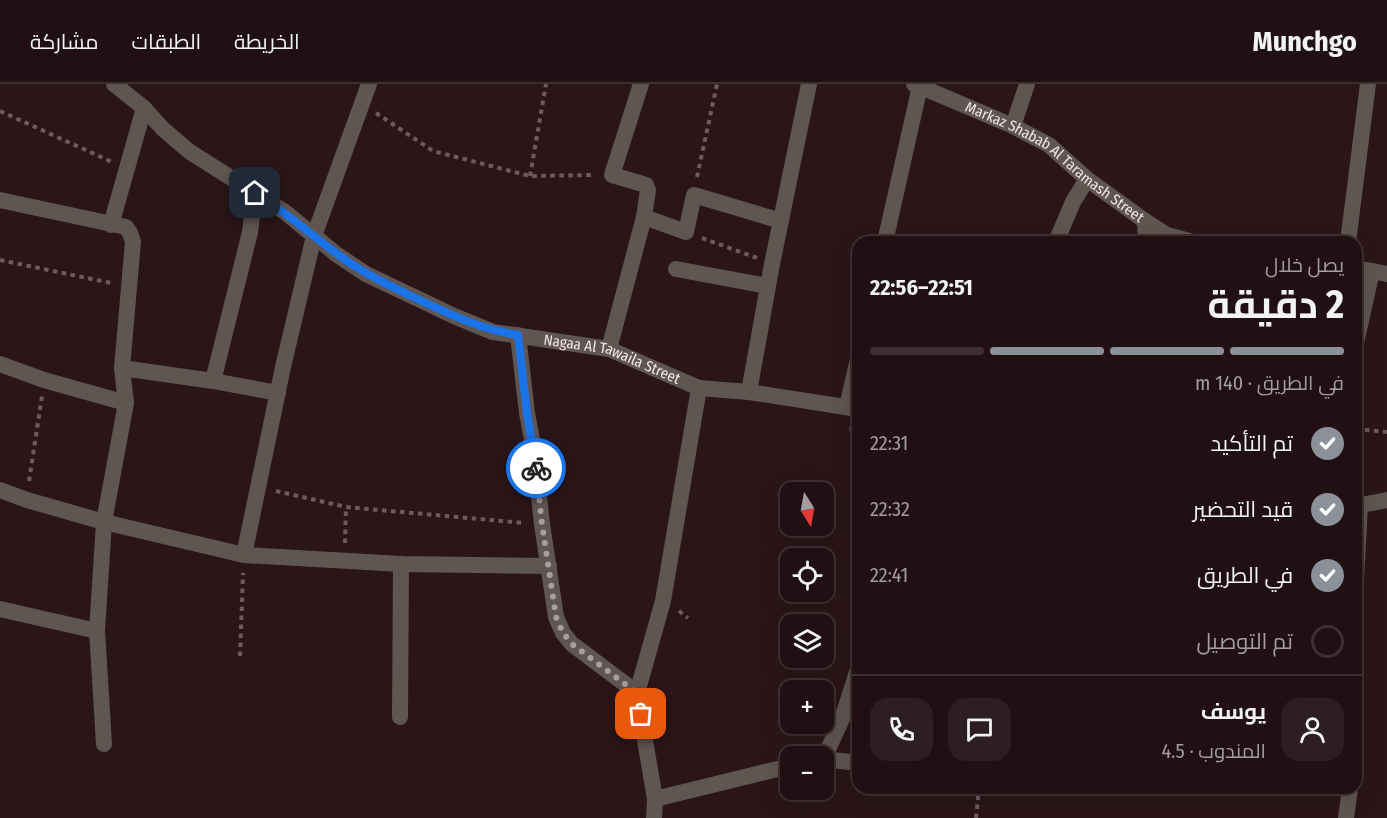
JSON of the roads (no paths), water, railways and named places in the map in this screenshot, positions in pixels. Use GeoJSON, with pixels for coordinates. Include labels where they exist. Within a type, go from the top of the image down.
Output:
{"type":"FeatureCollection","features":[{"type":"Feature","properties":{"kind":"street","name":"Nagaa Al Tawaila Street"},"geometry":{"type":"LineString","coordinates":[[114,84],[144,108],[163,129],[190,152],[285,212],[366,274],[454,316],[493,332],[609,350],[661,370],[699,388],[748,392],[852,408]]}},
{"type":"Feature","properties":{"kind":"street"},"geometry":{"type":"LineString","coordinates":[[244,555],[257,487],[314,236],[369,84]]}},
{"type":"Feature","properties":{"kind":"street"},"geometry":{"type":"LineString","coordinates":[[609,350],[644,217],[648,190],[646,185],[612,175],[641,84]]}},
{"type":"Feature","properties":{"kind":"street"},"geometry":{"type":"LineString","coordinates":[[748,392],[809,84]]}},
{"type":"Feature","properties":{"kind":"street"},"geometry":{"type":"LineString","coordinates":[[1013,126],[1027,84]]}},
{"type":"Feature","properties":{"kind":"street"},"geometry":{"type":"LineString","coordinates":[[1349,236],[1368,84]]}},
{"type":"Feature","properties":{"kind":"street"},"geometry":{"type":"LineString","coordinates":[[886,236],[917,85]]}},
{"type":"Feature","properties":{"kind":"street","name":"Markaz Shabab Al Taramash Street"},"geometry":{"type":"LineString","coordinates":[[917,85],[1013,126],[1049,145],[1087,179],[1145,222],[1171,236]]}},
{"type":"Feature","properties":{"kind":"street"},"geometry":{"type":"LineString","coordinates":[[111,225],[144,108]]}},
{"type":"Feature","properties":{"kind":"street"},"geometry":{"type":"LineString","coordinates":[[1059,236],[1073,202],[1087,179]]}},
{"type":"Feature","properties":{"kind":"street"},"geometry":{"type":"LineString","coordinates":[[213,381],[250,232],[255,193]]}},
{"type":"Feature","properties":{"kind":"street"},"geometry":{"type":"LineString","coordinates":[[644,217],[686,232],[694,195],[781,221]]}},
{"type":"Feature","properties":{"kind":"street"},"geometry":{"type":"LineString","coordinates":[[0,200],[126,227],[133,239],[122,368],[126,403],[104,522],[98,631],[104,744]]}},
{"type":"Feature","properties":{"kind":"street"},"geometry":{"type":"LineString","coordinates":[[1145,222],[1146,236]]}},
{"type":"Feature","properties":{"kind":"street"},"geometry":{"type":"LineString","coordinates":[[676,269],[768,286]]}},
{"type":"Feature","properties":{"kind":"street"},"geometry":{"type":"LineString","coordinates":[[1362,316],[1372,271]]}},
{"type":"Feature","properties":{"kind":"street"},"geometry":{"type":"LineString","coordinates":[[518,335],[556,617],[563,633],[572,644],[637,693]]}},
{"type":"Feature","properties":{"kind":"street"},"geometry":{"type":"LineString","coordinates":[[0,364],[44,380],[126,403]]}},
{"type":"Feature","properties":{"kind":"street"},"geometry":{"type":"LineString","coordinates":[[122,368],[278,393]]}},
{"type":"Feature","properties":{"kind":"street"},"geometry":{"type":"LineString","coordinates":[[654,818],[655,799],[637,693],[663,601],[699,388]]}},
{"type":"Feature","properties":{"kind":"street"},"geometry":{"type":"LineString","coordinates":[[0,490],[104,522],[244,555],[401,564],[549,567]]}},
{"type":"Feature","properties":{"kind":"street"},"geometry":{"type":"LineString","coordinates":[[1362,505],[1387,500]]}},
{"type":"Feature","properties":{"kind":"street"},"geometry":{"type":"LineString","coordinates":[[400,717],[401,564]]}},
{"type":"Feature","properties":{"kind":"street"},"geometry":{"type":"LineString","coordinates":[[0,609],[98,631]]}},
{"type":"Feature","properties":{"kind":"street"},"geometry":{"type":"LineString","coordinates":[[830,746],[852,688]]}},
{"type":"Feature","properties":{"kind":"street"},"geometry":{"type":"LineString","coordinates":[[834,760],[852,762]]}},
{"type":"Feature","properties":{"kind":"street"},"geometry":{"type":"LineString","coordinates":[[655,799],[780,768]]}},
{"type":"Feature","properties":{"kind":"street"},"geometry":{"type":"LineString","coordinates":[[1346,818],[1349,794]]}}]}
